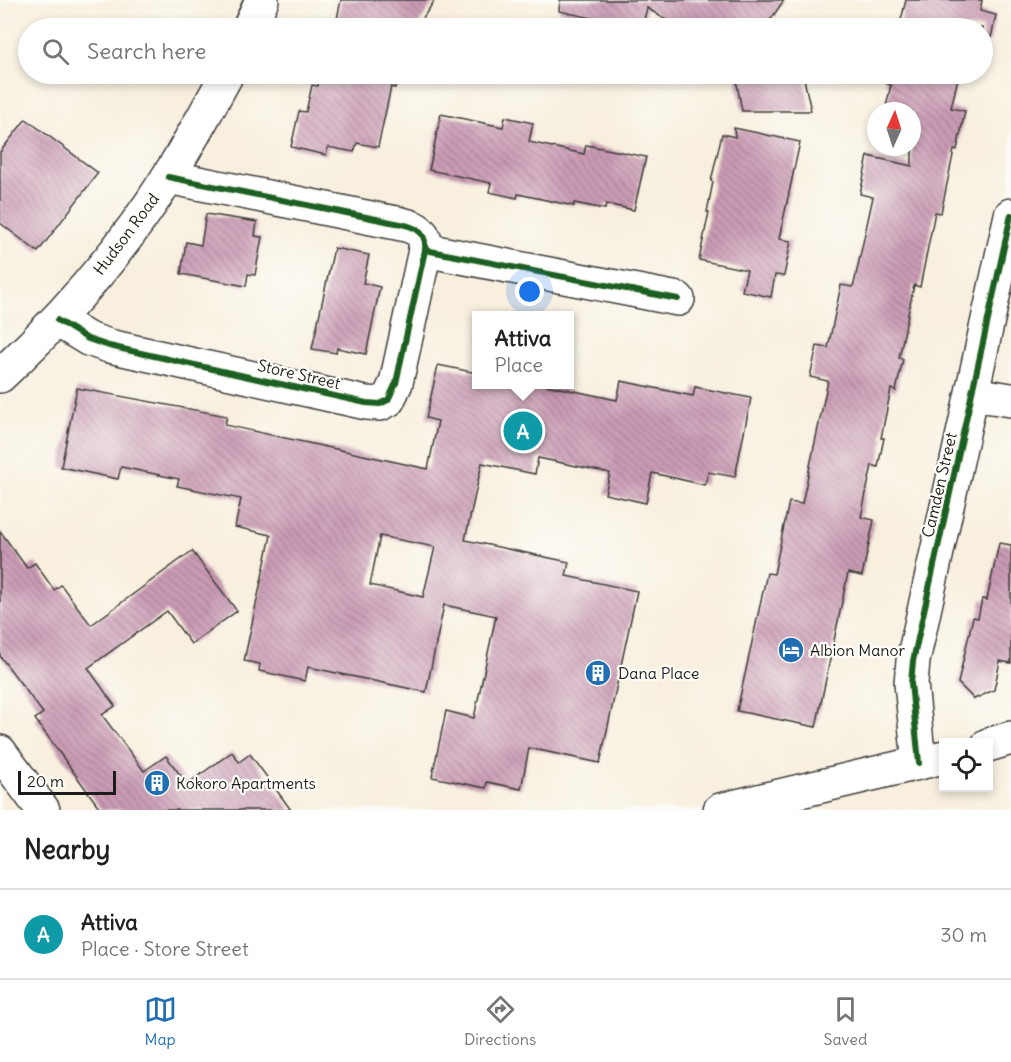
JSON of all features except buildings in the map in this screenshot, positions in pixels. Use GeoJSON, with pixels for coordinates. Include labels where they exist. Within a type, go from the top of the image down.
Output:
{"type":"FeatureCollection","features":[{"type":"Feature","properties":{"kind":"main road"},"geometry":{"type":"LineString","coordinates":[[254,18],[262,0]]}},
{"type":"Feature","properties":{"kind":"main road","name":"Hudson Road"},"geometry":{"type":"LineString","coordinates":[[0,376],[57,320],[142,216],[168,177],[220,84]]}},
{"type":"Feature","properties":{"kind":"main road"},"geometry":{"type":"LineString","coordinates":[[168,177],[412,226],[420,230],[424,237],[425,250],[678,299]]}},
{"type":"Feature","properties":{"kind":"main road","name":"Camden Street"},"geometry":{"type":"LineString","coordinates":[[931,760],[911,683],[913,661],[1011,215]]}},
{"type":"Feature","properties":{"kind":"main road","name":"Store Street"},"geometry":{"type":"LineString","coordinates":[[57,320],[88,339],[109,346],[366,403],[380,404],[388,400],[396,383],[425,250]]}},
{"type":"Feature","properties":{"kind":"main road"},"geometry":{"type":"LineString","coordinates":[[973,394],[1011,400]]}},
{"type":"Feature","properties":{"kind":"main road"},"geometry":{"type":"LineString","coordinates":[[993,743],[1011,738]]}},
{"type":"Feature","properties":{"kind":"main road"},"geometry":{"type":"LineString","coordinates":[[0,752],[43,810]]}},
{"type":"Feature","properties":{"kind":"main road"},"geometry":{"type":"LineString","coordinates":[[720,810],[931,760]]}},
{"type":"Feature","properties":{"kind":"cycle path"},"geometry":{"type":"LineString","coordinates":[[57,320],[88,339],[109,346],[366,403],[380,404],[388,400],[396,383],[425,250],[423,235],[413,228],[400,224],[168,177]]}},
{"type":"Feature","properties":{"kind":"cycle path"},"geometry":{"type":"LineString","coordinates":[[919,763],[911,683],[913,661],[1011,215]]}},
{"type":"Feature","properties":{"kind":"cycle path"},"geometry":{"type":"LineString","coordinates":[[425,250],[678,299]]}},
{"type":"Feature","properties":{"kind":"place","name":"Attiva"},"geometry":{"type":"Point","coordinates":[523,431]}},
{"type":"Feature","properties":{"kind":"place","name":"Albion Manor"},"geometry":{"type":"Point","coordinates":[791,650]}},
{"type":"Feature","properties":{"kind":"place","name":"Dana Place"},"geometry":{"type":"Point","coordinates":[598,673]}},
{"type":"Feature","properties":{"kind":"place","name":"Kokoro Apartments"},"geometry":{"type":"Point","coordinates":[157,783]}}]}
